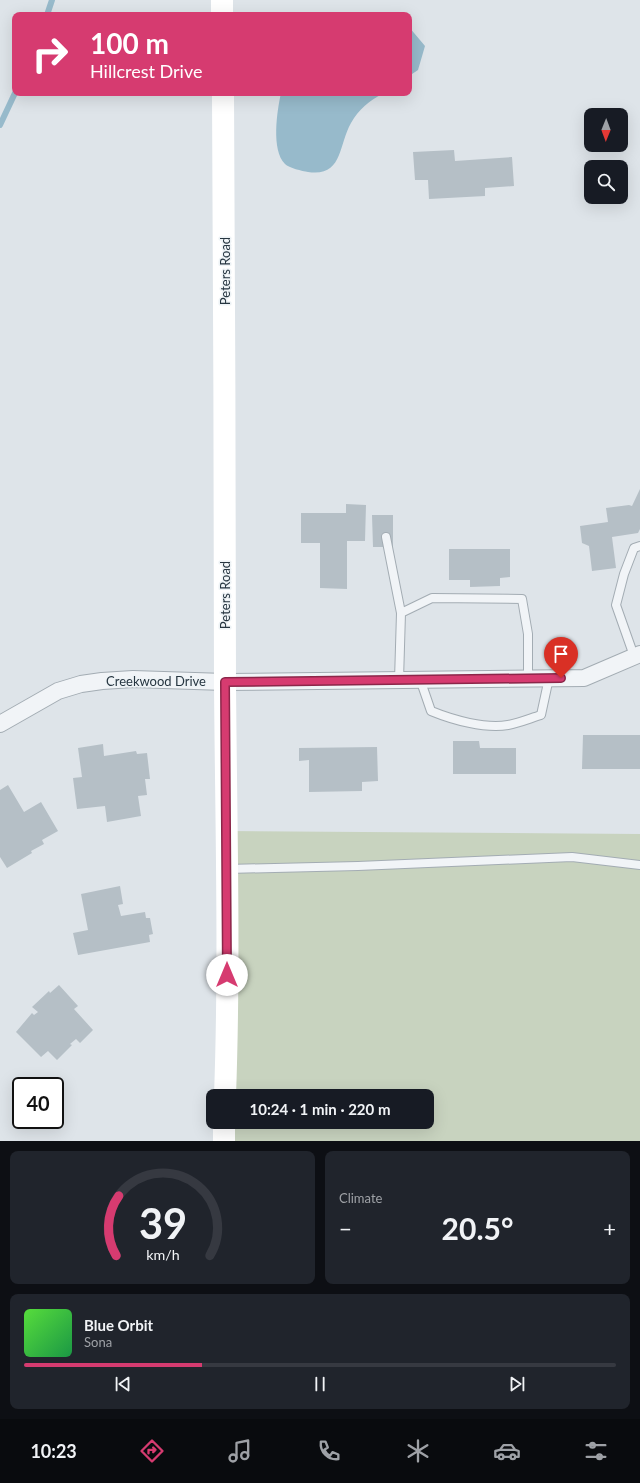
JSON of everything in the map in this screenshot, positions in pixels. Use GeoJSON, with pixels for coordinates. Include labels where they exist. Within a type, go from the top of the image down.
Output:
{"type":"FeatureCollection","features":[{"type":"Feature","properties":{"kind":"street"},"geometry":{"type":"LineString","coordinates":[[222,0],[222,12]]}},
{"type":"Feature","properties":{"kind":"street","name":"Peters Road"},"geometry":{"type":"LineString","coordinates":[[223,96],[225,286],[226,869],[228,1016],[225,1089]]}},
{"type":"Feature","properties":{"kind":"street","name":"Creekwood Drive"},"geometry":{"type":"LineString","coordinates":[[0,724],[58,691],[81,684],[133,679],[225,682],[584,678],[637,655]]}},
{"type":"Feature","properties":{"kind":"street"},"geometry":{"type":"LineString","coordinates":[[224,1129],[224,1141]]}},
{"type":"Feature","properties":{"kind":"lane"},"geometry":{"type":"LineString","coordinates":[[386,536],[401,613],[399,680]]}},
{"type":"Feature","properties":{"kind":"lane"},"geometry":{"type":"LineString","coordinates":[[637,655],[616,605],[624,574],[634,548],[640,546]]}},
{"type":"Feature","properties":{"kind":"lane"},"geometry":{"type":"LineString","coordinates":[[401,613],[432,598],[522,599],[528,634],[528,678]]}},
{"type":"Feature","properties":{"kind":"lane"},"geometry":{"type":"LineString","coordinates":[[420,680],[431,711],[450,719],[480,725],[508,726],[541,714],[549,678]]}},
{"type":"Feature","properties":{"kind":"lane"},"geometry":{"type":"LineString","coordinates":[[226,869],[358,866],[572,857],[640,865]]}},
{"type":"Feature","properties":{"kind":"green space"},"geometry":{"type":"Polygon","coordinates":[[[226,831],[640,834],[640,1141],[224,1141],[224,1129],[434,1129],[434,1089],[225,1089],[226,831]]]}},
{"type":"Feature","properties":{"kind":"water"},"geometry":{"type":"Polygon","coordinates":[[[412,31],[425,46],[418,70],[412,74],[412,31]]]}},
{"type":"Feature","properties":{"kind":"water"},"geometry":{"type":"Polygon","coordinates":[[[280,96],[379,96],[361,109],[351,123],[334,165],[328,170],[319,172],[308,172],[292,168],[285,164],[281,158],[278,150],[276,130],[280,96]]]}},
{"type":"Feature","properties":{"kind":"building"},"geometry":{"type":"Polygon","coordinates":[[[454,150],[455,161],[512,157],[514,186],[485,188],[485,196],[429,199],[428,180],[415,180],[413,152],[454,150]]]}},
{"type":"Feature","properties":{"kind":"building"},"geometry":{"type":"Polygon","coordinates":[[[640,489],[640,529],[638,533],[612,537],[616,568],[592,571],[589,546],[582,543],[580,526],[608,522],[606,508],[629,505],[632,506],[640,489]]]}},
{"type":"Feature","properties":{"kind":"building"},"geometry":{"type":"Polygon","coordinates":[[[346,504],[366,505],[365,541],[347,541],[347,589],[320,588],[320,543],[301,543],[301,513],[346,513],[346,504]]]}},
{"type":"Feature","properties":{"kind":"building"},"geometry":{"type":"Polygon","coordinates":[[[372,515],[393,515],[393,547],[373,547],[372,515]]]}},
{"type":"Feature","properties":{"kind":"building"},"geometry":{"type":"Polygon","coordinates":[[[449,549],[510,549],[510,577],[500,578],[500,586],[470,587],[470,580],[449,580],[449,549]]]}},
{"type":"Feature","properties":{"kind":"building"},"geometry":{"type":"Polygon","coordinates":[[[583,735],[640,735],[640,769],[582,769],[583,735]]]}},
{"type":"Feature","properties":{"kind":"building"},"geometry":{"type":"Polygon","coordinates":[[[453,741],[479,741],[480,748],[516,748],[516,774],[453,774],[453,741]]]}},
{"type":"Feature","properties":{"kind":"building"},"geometry":{"type":"Polygon","coordinates":[[[103,744],[104,756],[136,751],[137,754],[147,753],[150,779],[145,779],[147,795],[138,796],[141,816],[107,822],[105,806],[77,809],[73,778],[82,777],[78,748],[103,744]]]}},
{"type":"Feature","properties":{"kind":"building"},"geometry":{"type":"Polygon","coordinates":[[[377,747],[378,781],[362,782],[362,791],[309,792],[309,760],[299,761],[299,748],[377,747]]]}},
{"type":"Feature","properties":{"kind":"building"},"geometry":{"type":"Polygon","coordinates":[[[8,785],[24,812],[41,802],[58,831],[42,840],[44,844],[31,851],[32,853],[7,868],[0,857],[0,790],[8,785]]]}},
{"type":"Feature","properties":{"kind":"building"},"geometry":{"type":"Polygon","coordinates":[[[120,886],[123,904],[118,905],[121,916],[145,912],[146,918],[150,918],[153,934],[149,935],[150,942],[78,955],[73,933],[88,930],[81,894],[120,886]]]}},
{"type":"Feature","properties":{"kind":"building"},"geometry":{"type":"Polygon","coordinates":[[[59,985],[78,1006],[74,1009],[93,1030],[80,1043],[76,1039],[70,1044],[72,1045],[57,1060],[48,1051],[41,1057],[16,1032],[32,1013],[34,1015],[38,1012],[32,1007],[49,991],[50,993],[59,985]]]}},
{"type":"Feature","properties":{"kind":"waterway"},"geometry":{"type":"LineString","coordinates":[[48,12],[52,0]]}},
{"type":"Feature","properties":{"kind":"waterway"},"geometry":{"type":"LineString","coordinates":[[0,125],[14,96]]}},
{"type":"Feature","properties":{"kind":"route"},"geometry":{"type":"LineString","coordinates":[[227,975],[225,682],[561,678]]}}]}
